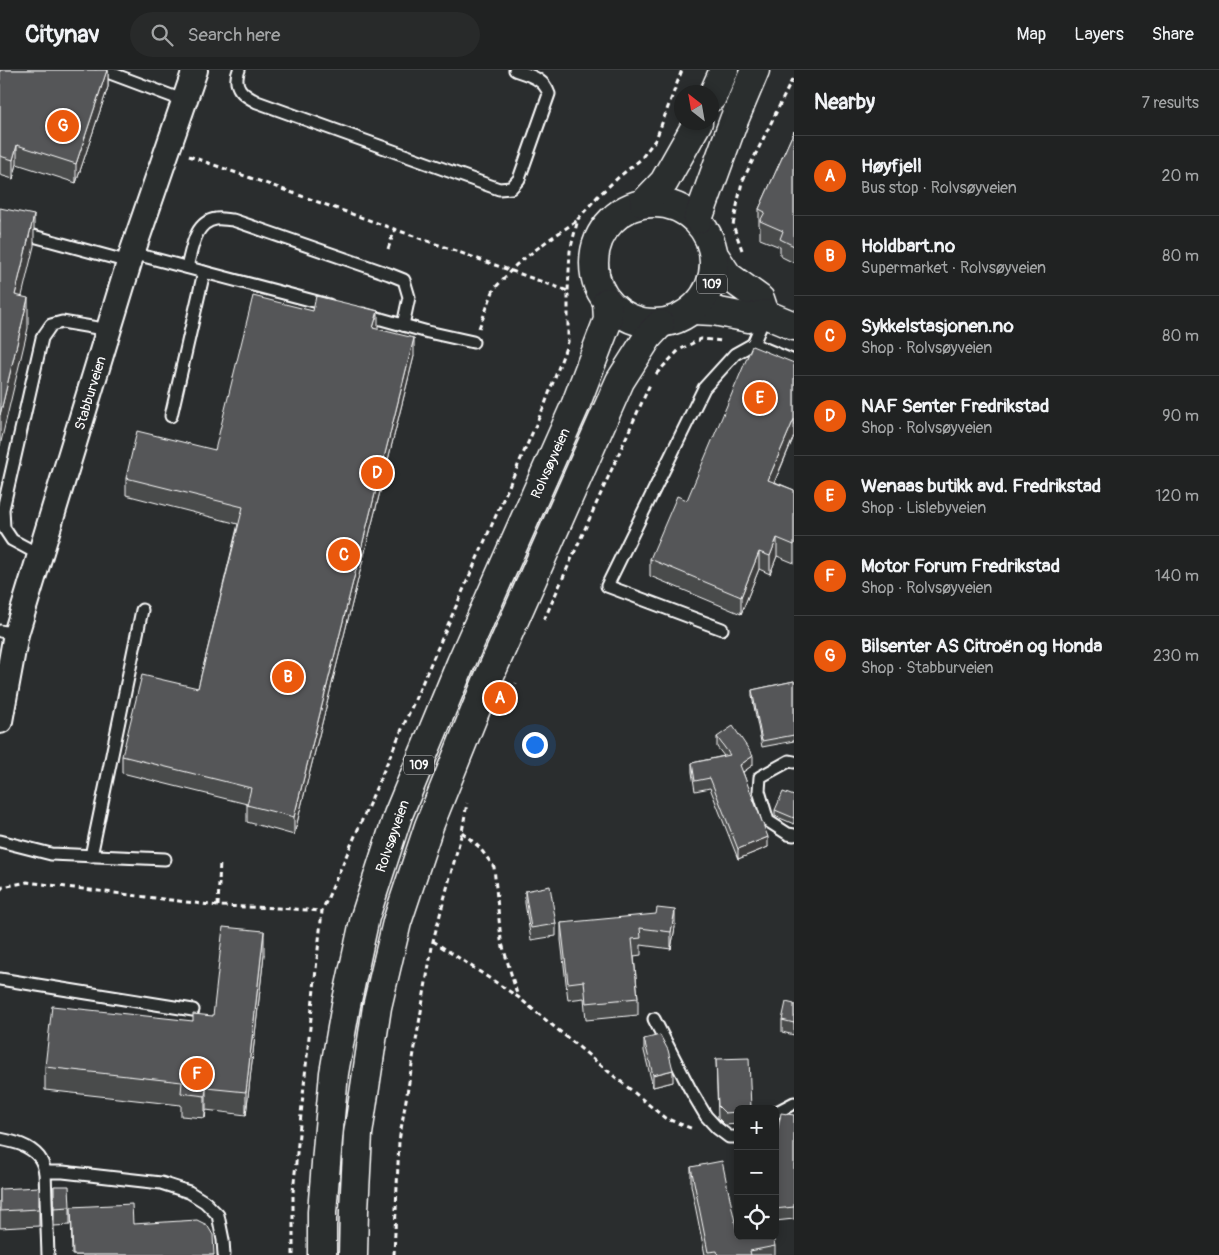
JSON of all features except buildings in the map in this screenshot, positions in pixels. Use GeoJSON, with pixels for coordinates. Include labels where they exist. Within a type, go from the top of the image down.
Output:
{"type":"FeatureCollection","features":[{"type":"Feature","properties":{"kind":"main road"},"geometry":{"type":"LineString","coordinates":[[717,85],[724,70]]}},
{"type":"Feature","properties":{"kind":"main road"},"geometry":{"type":"LineString","coordinates":[[698,219],[734,120],[755,70]]}},
{"type":"Feature","properties":{"kind":"main road","name":"109"},"geometry":{"type":"LineString","coordinates":[[644,202],[675,205],[698,219],[710,238],[716,258],[711,286],[693,310],[677,320],[660,324],[634,321],[623,316],[607,302],[596,280],[594,253],[603,230],[622,211],[644,202],[664,182],[693,130]]}},
{"type":"Feature","properties":{"kind":"main road"},"geometry":{"type":"LineString","coordinates":[[716,258],[728,276],[760,299],[756,326]]}},
{"type":"Feature","properties":{"kind":"main road","name":"Rolvsøyveien"},"geometry":{"type":"LineString","coordinates":[[322,1255],[322,1212],[334,1073],[365,917],[398,815],[461,663],[575,406],[608,320],[607,302]]}},
{"type":"Feature","properties":{"kind":"main road"},"geometry":{"type":"LineString","coordinates":[[693,310],[714,311],[756,326],[794,326]]}},
{"type":"Feature","properties":{"kind":"main road","name":"109"},"geometry":{"type":"LineString","coordinates":[[353,1255],[358,1134],[377,1007],[398,922],[429,826],[486,684],[620,381],[648,337],[660,324]]}},
{"type":"Feature","properties":{"kind":"street","name":"Stabburveien"},"geometry":{"type":"LineString","coordinates":[[0,721],[8,633],[40,555],[131,258],[196,70]]}},
{"type":"Feature","properties":{"kind":"lane"},"geometry":{"type":"LineString","coordinates":[[102,70],[185,101]]}},
{"type":"Feature","properties":{"kind":"lane"},"geometry":{"type":"LineString","coordinates":[[239,70],[236,77],[239,87],[245,96],[257,102],[499,189],[511,188],[519,179],[549,94],[547,88],[540,80],[514,70]]}},
{"type":"Feature","properties":{"kind":"lane"},"geometry":{"type":"LineString","coordinates":[[187,267],[197,233],[202,226],[215,219],[233,220],[404,280],[410,297],[403,325]]}},
{"type":"Feature","properties":{"kind":"lane"},"geometry":{"type":"LineString","coordinates":[[0,227],[131,258],[187,267],[336,307]]}},
{"type":"Feature","properties":{"kind":"lane"},"geometry":{"type":"LineString","coordinates":[[171,416],[204,272]]}},
{"type":"Feature","properties":{"kind":"lane"},"geometry":{"type":"LineString","coordinates":[[355,312],[473,342]]}},
{"type":"Feature","properties":{"kind":"lane"},"geometry":{"type":"LineString","coordinates":[[40,555],[12,540],[4,528],[4,509],[42,338],[51,324],[62,322],[109,330]]}},
{"type":"Feature","properties":{"kind":"lane"},"geometry":{"type":"LineString","coordinates":[[722,629],[607,586],[704,388],[735,354],[756,326],[794,360]]}},
{"type":"Feature","properties":{"kind":"lane"},"geometry":{"type":"LineString","coordinates":[[91,856],[142,610]]}},
{"type":"Feature","properties":{"kind":"lane"},"geometry":{"type":"LineString","coordinates":[[794,762],[790,761],[760,778],[759,792],[768,820],[788,834],[794,835]]}},
{"type":"Feature","properties":{"kind":"lane"},"geometry":{"type":"LineString","coordinates":[[0,841],[50,854],[165,859]]}},
{"type":"Feature","properties":{"kind":"lane"},"geometry":{"type":"LineString","coordinates":[[0,979],[193,1010]]}},
{"type":"Feature","properties":{"kind":"lane"},"geometry":{"type":"LineString","coordinates":[[654,1019],[706,1116],[717,1128],[734,1137]]}},
{"type":"Feature","properties":{"kind":"lane"},"geometry":{"type":"LineString","coordinates":[[779,1110],[794,1102]]}},
{"type":"Feature","properties":{"kind":"lane"},"geometry":{"type":"LineString","coordinates":[[0,1139],[16,1142],[30,1149],[41,1158],[45,1172],[48,1255]]}},
{"type":"Feature","properties":{"kind":"lane"},"geometry":{"type":"LineString","coordinates":[[45,1172],[63,1172],[161,1182],[189,1192],[205,1202],[218,1215],[224,1255]]}},
{"type":"Feature","properties":{"kind":"path"},"geometry":{"type":"LineString","coordinates":[[744,253],[732,225],[742,182],[794,76]]}},
{"type":"Feature","properties":{"kind":"path"},"geometry":{"type":"LineString","coordinates":[[169,149],[568,291]]}},
{"type":"Feature","properties":{"kind":"path"},"geometry":{"type":"LineString","coordinates":[[473,342],[494,289],[516,265],[578,219]]}},
{"type":"Feature","properties":{"kind":"path"},"geometry":{"type":"LineString","coordinates":[[388,249],[395,230]]}},
{"type":"Feature","properties":{"kind":"path"},"geometry":{"type":"LineString","coordinates":[[543,623],[653,378],[678,350],[701,339],[729,342],[756,326]]}},
{"type":"Feature","properties":{"kind":"path"},"geometry":{"type":"LineString","coordinates":[[507,703],[519,676]]}},
{"type":"Feature","properties":{"kind":"path"},"geometry":{"type":"LineString","coordinates":[[394,1255],[399,1140],[434,940],[462,832],[468,799]]}},
{"type":"Feature","properties":{"kind":"path"},"geometry":{"type":"LineString","coordinates":[[462,832],[479,847],[494,867],[501,940],[518,997]]}},
{"type":"Feature","properties":{"kind":"path"},"geometry":{"type":"LineString","coordinates":[[218,906],[220,860]]}},
{"type":"Feature","properties":{"kind":"path"},"geometry":{"type":"LineString","coordinates":[[0,890],[3,887],[28,882],[218,906],[322,910]]}},
{"type":"Feature","properties":{"kind":"path"},"geometry":{"type":"LineString","coordinates":[[434,940],[518,997],[665,1118],[717,1138],[734,1137]]}},
{"type":"Feature","properties":{"kind":"place","name":"Bilsenter AS Citroën og Honda"},"geometry":{"type":"Point","coordinates":[63,126]}},
{"type":"Feature","properties":{"kind":"place","name":"Wenaas butikk avd. Fredrikstad"},"geometry":{"type":"Point","coordinates":[760,398]}},
{"type":"Feature","properties":{"kind":"place","name":"NAF Senter Fredrikstad"},"geometry":{"type":"Point","coordinates":[377,473]}},
{"type":"Feature","properties":{"kind":"place","name":"Sykkelstasjonen.no"},"geometry":{"type":"Point","coordinates":[344,555]}},
{"type":"Feature","properties":{"kind":"place","name":"Holdbart.no"},"geometry":{"type":"Point","coordinates":[288,677]}},
{"type":"Feature","properties":{"kind":"place","name":"Høyfjell"},"geometry":{"type":"Point","coordinates":[500,698]}},
{"type":"Feature","properties":{"kind":"place","name":"Motor Forum Fredrikstad"},"geometry":{"type":"Point","coordinates":[197,1074]}}]}
